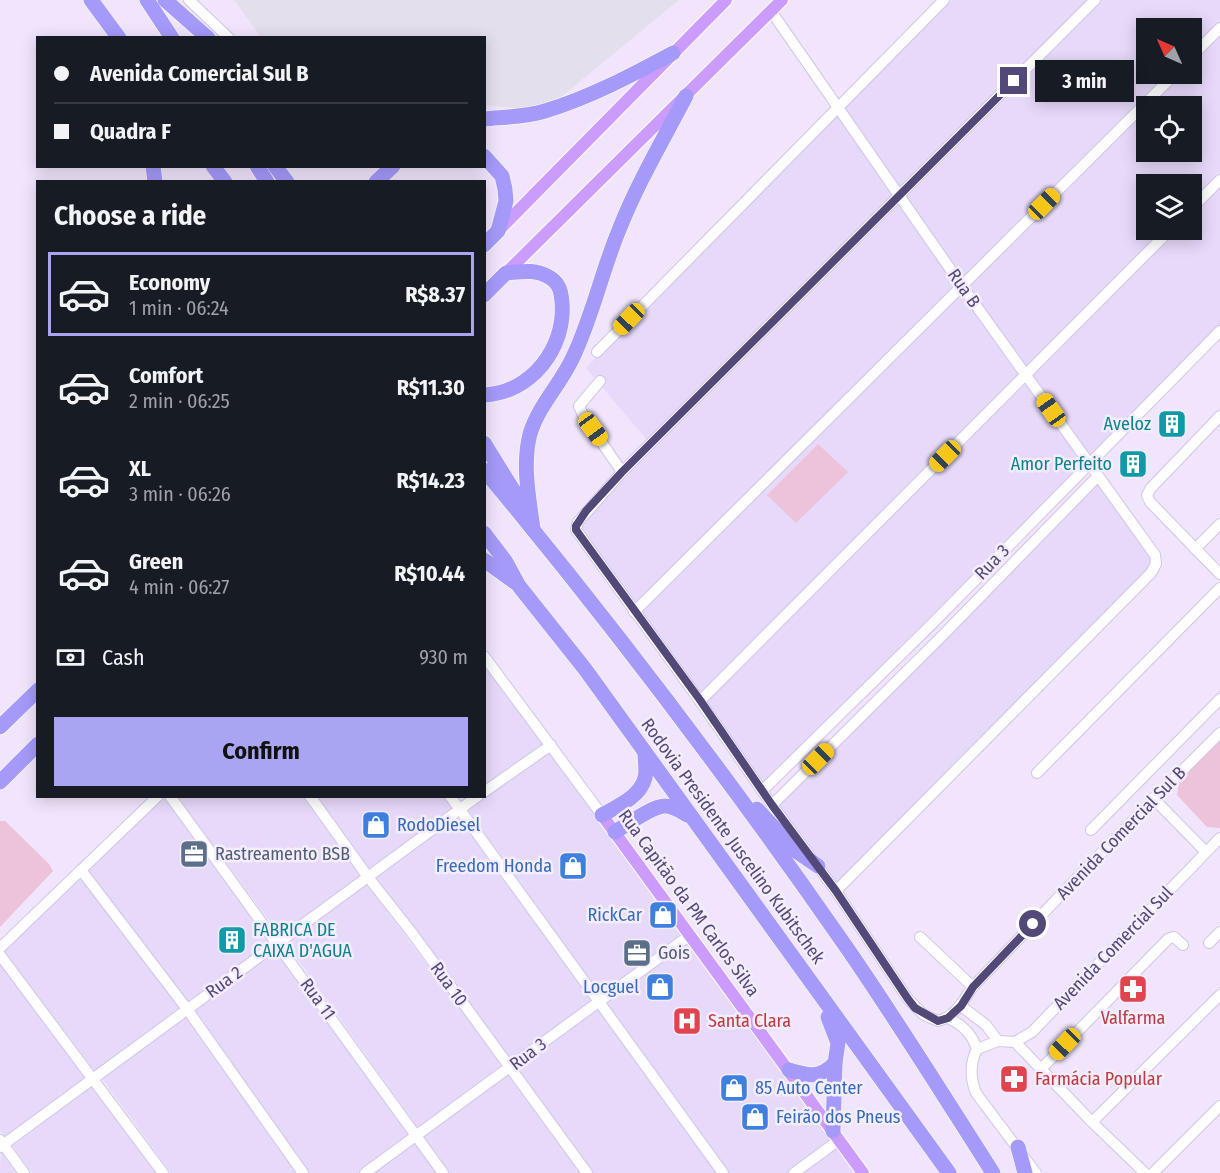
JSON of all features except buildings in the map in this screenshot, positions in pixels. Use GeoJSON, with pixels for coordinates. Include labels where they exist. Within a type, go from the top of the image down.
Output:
{"type":"FeatureCollection","features":[{"type":"Feature","properties":{"kind":"highway"},"geometry":{"type":"LineString","coordinates":[[147,0],[171,36]]}},
{"type":"Feature","properties":{"kind":"highway"},"geometry":{"type":"LineString","coordinates":[[165,0],[206,36]]}},
{"type":"Feature","properties":{"kind":"highway"},"geometry":{"type":"LineString","coordinates":[[94,4],[109,36]]}},
{"type":"Feature","properties":{"kind":"highway"},"geometry":{"type":"LineString","coordinates":[[94,4],[118,36]]}},
{"type":"Feature","properties":{"kind":"highway"},"geometry":{"type":"LineString","coordinates":[[486,119],[544,111],[611,87],[673,53]]}},
{"type":"Feature","properties":{"kind":"highway"},"geometry":{"type":"LineString","coordinates":[[534,530],[527,487],[528,448],[534,422],[543,404],[565,373],[574,354],[596,300],[619,230],[642,179],[686,96]]}},
{"type":"Feature","properties":{"kind":"highway"},"geometry":{"type":"LineString","coordinates":[[486,158],[502,176],[506,201],[498,231],[486,243]]}},
{"type":"Feature","properties":{"kind":"highway"},"geometry":{"type":"LineString","coordinates":[[378,180],[391,168]]}},
{"type":"Feature","properties":{"kind":"highway"},"geometry":{"type":"LineString","coordinates":[[486,293],[506,273],[536,272],[546,275],[557,283],[563,312],[561,327],[552,353],[535,373],[505,392],[486,395]]}},
{"type":"Feature","properties":{"kind":"highway"},"geometry":{"type":"LineString","coordinates":[[486,446],[534,530]]}},
{"type":"Feature","properties":{"kind":"highway","name":"Rodovia Presidente Juscelino Kubitschek"},"geometry":{"type":"LineString","coordinates":[[486,472],[534,530],[724,775],[848,950],[993,1173]]}},
{"type":"Feature","properties":{"kind":"highway","name":"Rodovia Presidente Juscelino Kubitschek"},"geometry":{"type":"LineString","coordinates":[[486,536],[506,562],[518,585],[585,669],[949,1173]]}},
{"type":"Feature","properties":{"kind":"highway"},"geometry":{"type":"LineString","coordinates":[[486,550],[518,585]]}},
{"type":"Feature","properties":{"kind":"highway"},"geometry":{"type":"LineString","coordinates":[[486,561],[518,585]]}},
{"type":"Feature","properties":{"kind":"highway"},"geometry":{"type":"LineString","coordinates":[[0,728],[36,692]]}},
{"type":"Feature","properties":{"kind":"highway"},"geometry":{"type":"LineString","coordinates":[[0,782],[36,746]]}},
{"type":"Feature","properties":{"kind":"highway"},"geometry":{"type":"LineString","coordinates":[[602,815],[632,797],[641,788],[646,777],[645,754]]}},
{"type":"Feature","properties":{"kind":"highway"},"geometry":{"type":"LineString","coordinates":[[724,775],[796,851],[818,866]]}},
{"type":"Feature","properties":{"kind":"highway"},"geometry":{"type":"LineString","coordinates":[[615,832],[663,806],[674,807],[691,818]]}},
{"type":"Feature","properties":{"kind":"highway"},"geometry":{"type":"LineString","coordinates":[[820,994],[838,1043],[835,1063],[836,1136]]}},
{"type":"Feature","properties":{"kind":"highway"},"geometry":{"type":"LineString","coordinates":[[789,1070],[815,1075],[827,1071],[835,1063]]}},
{"type":"Feature","properties":{"kind":"highway"},"geometry":{"type":"LineString","coordinates":[[1018,1147],[1024,1173]]}},
{"type":"Feature","properties":{"kind":"main road"},"geometry":{"type":"LineString","coordinates":[[498,231],[726,0]]}},
{"type":"Feature","properties":{"kind":"main road"},"geometry":{"type":"LineString","coordinates":[[506,273],[782,0]]}},
{"type":"Feature","properties":{"kind":"main road","name":"Rua Capitão da PM Carlos Silva"},"geometry":{"type":"LineString","coordinates":[[602,815],[863,1173]]}},
{"type":"Feature","properties":{"kind":"street"},"geometry":{"type":"LineString","coordinates":[[189,0],[227,36]]}},
{"type":"Feature","properties":{"kind":"street"},"geometry":{"type":"LineString","coordinates":[[597,352],[944,0]]}},
{"type":"Feature","properties":{"kind":"street"},"geometry":{"type":"LineString","coordinates":[[1036,1173],[976,1093],[973,1085],[972,1064],[977,1049],[974,1040],[966,1029],[948,1018],[938,1021],[915,1008],[836,891],[576,530],[578,522],[622,472],[1095,0]]}},
{"type":"Feature","properties":{"kind":"street","name":"Rua B"},"geometry":{"type":"LineString","coordinates":[[771,11],[962,286],[1155,555],[1156,564],[1151,573],[836,891]]}},
{"type":"Feature","properties":{"kind":"street"},"geometry":{"type":"LineString","coordinates":[[1202,46],[1220,28]]}},
{"type":"Feature","properties":{"kind":"street"},"geometry":{"type":"LineString","coordinates":[[634,612],[1164,84]]}},
{"type":"Feature","properties":{"kind":"street"},"geometry":{"type":"LineString","coordinates":[[1202,198],[1220,180]]}},
{"type":"Feature","properties":{"kind":"street"},"geometry":{"type":"LineString","coordinates":[[700,700],[1160,240]]}},
{"type":"Feature","properties":{"kind":"street","name":"Rua 3"},"geometry":{"type":"LineString","coordinates":[[762,791],[930,625],[1220,331]]}},
{"type":"Feature","properties":{"kind":"street"},"geometry":{"type":"LineString","coordinates":[[600,381],[579,406],[622,472]]}},
{"type":"Feature","properties":{"kind":"street"},"geometry":{"type":"LineString","coordinates":[[1220,417],[1151,488],[1147,495],[1150,502],[1220,574]]}},
{"type":"Feature","properties":{"kind":"street","name":"Rua 3"},"geometry":{"type":"LineString","coordinates":[[772,805],[942,636],[1098,476]]}},
{"type":"Feature","properties":{"kind":"street"},"geometry":{"type":"LineString","coordinates":[[1195,549],[1220,524]]}},
{"type":"Feature","properties":{"kind":"street"},"geometry":{"type":"LineString","coordinates":[[1037,773],[1220,588]]}},
{"type":"Feature","properties":{"kind":"street"},"geometry":{"type":"LineString","coordinates":[[930,625],[942,636]]}},
{"type":"Feature","properties":{"kind":"street","name":"Rua Capitão da PM Carlos Silva"},"geometry":{"type":"LineString","coordinates":[[486,659],[602,815]]}},
{"type":"Feature","properties":{"kind":"street"},"geometry":{"type":"LineString","coordinates":[[1091,830],[1220,699]]}},
{"type":"Feature","properties":{"kind":"street","name":"Avenida Comercial Sul B"},"geometry":{"type":"LineString","coordinates":[[948,1018],[961,1006],[973,987],[1154,798],[1220,733]]}},
{"type":"Feature","properties":{"kind":"street"},"geometry":{"type":"LineString","coordinates":[[486,791],[550,744]]}},
{"type":"Feature","properties":{"kind":"street"},"geometry":{"type":"LineString","coordinates":[[0,948],[156,798]]}},
{"type":"Feature","properties":{"kind":"street","name":"Rua 11"},"geometry":{"type":"LineString","coordinates":[[171,798],[444,1173]]}},
{"type":"Feature","properties":{"kind":"street","name":"Rua 10"},"geometry":{"type":"LineString","coordinates":[[311,798],[587,1173]]}},
{"type":"Feature","properties":{"kind":"street"},"geometry":{"type":"LineString","coordinates":[[452,798],[723,1173]]}},
{"type":"Feature","properties":{"kind":"street","name":"Rua 2"},"geometry":{"type":"LineString","coordinates":[[1,1144],[475,798]]}},
{"type":"Feature","properties":{"kind":"street"},"geometry":{"type":"LineString","coordinates":[[1154,798],[1206,852]]}},
{"type":"Feature","properties":{"kind":"street","name":"Avenida Comercial Sul"},"geometry":{"type":"LineString","coordinates":[[1015,1042],[1032,1032],[1220,838]]}},
{"type":"Feature","properties":{"kind":"street"},"geometry":{"type":"LineString","coordinates":[[81,870],[187,1009],[303,1173]]}},
{"type":"Feature","properties":{"kind":"street"},"geometry":{"type":"LineString","coordinates":[[1209,943],[1220,932]]}},
{"type":"Feature","properties":{"kind":"street","name":"Rua 3"},"geometry":{"type":"LineString","coordinates":[[365,1173],[690,935]]}},
{"type":"Feature","properties":{"kind":"street"},"geometry":{"type":"LineString","coordinates":[[920,937],[973,987]]}},
{"type":"Feature","properties":{"kind":"street"},"geometry":{"type":"LineString","coordinates":[[1041,1069],[1168,939],[1174,937],[1183,945]]}},
{"type":"Feature","properties":{"kind":"street"},"geometry":{"type":"LineString","coordinates":[[0,955],[164,1173]]}},
{"type":"Feature","properties":{"kind":"street"},"geometry":{"type":"LineString","coordinates":[[1092,1122],[1220,995]]}},
{"type":"Feature","properties":{"kind":"street"},"geometry":{"type":"LineString","coordinates":[[961,1006],[986,1025],[998,1041]]}},
{"type":"Feature","properties":{"kind":"street"},"geometry":{"type":"LineString","coordinates":[[977,1049],[998,1041],[1015,1042],[1145,1173]]}},
{"type":"Feature","properties":{"kind":"street"},"geometry":{"type":"LineString","coordinates":[[1153,1173],[1220,1106]]}},
{"type":"Feature","properties":{"kind":"street"},"geometry":{"type":"LineString","coordinates":[[794,1173],[836,1136]]}},
{"type":"Feature","properties":{"kind":"street"},"geometry":{"type":"LineString","coordinates":[[1,1144],[24,1173]]}},
{"type":"Feature","properties":{"kind":"shaded area"},"geometry":{"type":"Polygon","coordinates":[[[234,0],[679,0],[544,111],[486,105],[486,36],[260,36],[234,0]]]}},
{"type":"Feature","properties":{"kind":"shaded area"},"geometry":{"type":"Polygon","coordinates":[[[952,0],[1090,0],[902,189],[843,109],[952,0]]]}},
{"type":"Feature","properties":{"kind":"shaded area"},"geometry":{"type":"Polygon","coordinates":[[[1100,0],[1220,0],[1220,23],[1202,41],[1202,18],[1136,18],[1136,84],[1159,84],[1147,96],[1136,96],[1136,107],[962,279],[905,196],[1100,0]]]}},
{"type":"Feature","properties":{"kind":"shaded area"},"geometry":{"type":"Polygon","coordinates":[[[1220,33],[1220,173],[1202,192],[1202,174],[1136,174],[1136,240],[1154,240],[1026,368],[966,286],[1136,117],[1136,162],[1202,162],[1202,96],[1157,96],[1170,84],[1202,84],[1202,51],[1220,33]]]}},
{"type":"Feature","properties":{"kind":"shaded area"},"geometry":{"type":"Polygon","coordinates":[[[835,112],[894,196],[647,440],[586,368],[835,112]]]}},
{"type":"Feature","properties":{"kind":"shaded area"},"geometry":{"type":"Polygon","coordinates":[[[1220,182],[1220,326],[1089,456],[1031,374],[1163,240],[1202,240],[1202,200],[1220,182]]]}},
{"type":"Feature","properties":{"kind":"shaded area"},"geometry":{"type":"Polygon","coordinates":[[[899,202],[958,285],[635,607],[579,527],[622,477],[899,202]]]}},
{"type":"Feature","properties":{"kind":"shaded area"},"geometry":{"type":"Polygon","coordinates":[[[961,291],[1022,374],[700,696],[639,612],[961,291]]]}},
{"type":"Feature","properties":{"kind":"shaded area"},"geometry":{"type":"Polygon","coordinates":[[[1025,380],[1085,462],[762,785],[704,701],[1025,380]]]}},
{"type":"Feature","properties":{"kind":"shaded area"},"geometry":{"type":"Polygon","coordinates":[[[818,444],[848,472],[796,523],[767,495],[818,444]]]}},
{"type":"Feature","properties":{"kind":"shaded area"},"geometry":{"type":"Polygon","coordinates":[[[1097,482],[1150,557],[1152,564],[836,885],[777,805],[1097,482]]]}},
{"type":"Feature","properties":{"kind":"shaded area"},"geometry":{"type":"Polygon","coordinates":[[[486,664],[543,743],[486,783],[486,664]]]}},
{"type":"Feature","properties":{"kind":"shaded area"},"geometry":{"type":"Polygon","coordinates":[[[1220,740],[1220,828],[1207,827],[1177,795],[1179,781],[1220,740]]]}},
{"type":"Feature","properties":{"kind":"shaded area"},"geometry":{"type":"Polygon","coordinates":[[[550,750],[685,934],[599,995],[467,810],[550,750]]]}},
{"type":"Feature","properties":{"kind":"shaded area"},"geometry":{"type":"Polygon","coordinates":[[[164,798],[271,942],[188,1002],[87,870],[164,798]]]}},
{"type":"Feature","properties":{"kind":"shaded area"},"geometry":{"type":"Polygon","coordinates":[[[178,798],[305,798],[361,875],[280,935],[178,798]]]}},
{"type":"Feature","properties":{"kind":"shaded area"},"geometry":{"type":"Polygon","coordinates":[[[314,798],[447,798],[455,809],[369,873],[314,798]]]}},
{"type":"Feature","properties":{"kind":"shaded area"},"geometry":{"type":"Polygon","coordinates":[[[459,815],[592,1002],[511,1061],[376,878],[459,815]]]}},
{"type":"Feature","properties":{"kind":"shaded area"},"geometry":{"type":"Polygon","coordinates":[[[0,821],[5,821],[49,864],[53,871],[0,927],[0,821]]]}},
{"type":"Feature","properties":{"kind":"shaded area"},"geometry":{"type":"Polygon","coordinates":[[[82,878],[180,1007],[95,1071],[3,951],[82,878]]]}},
{"type":"Feature","properties":{"kind":"shaded area"},"geometry":{"type":"Polygon","coordinates":[[[366,884],[504,1066],[418,1128],[286,943],[366,884]]]}},
{"type":"Feature","properties":{"kind":"shaded area"},"geometry":{"type":"Polygon","coordinates":[[[689,940],[834,1140],[787,1173],[729,1173],[605,1002],[689,940]]]}},
{"type":"Feature","properties":{"kind":"shaded area"},"geometry":{"type":"Polygon","coordinates":[[[276,949],[410,1134],[358,1173],[308,1173],[193,1009],[276,949]]]}},
{"type":"Feature","properties":{"kind":"shaded area"},"geometry":{"type":"Polygon","coordinates":[[[0,963],[85,1077],[5,1137],[0,1131],[0,963]]]}},
{"type":"Feature","properties":{"kind":"shaded area"},"geometry":{"type":"Polygon","coordinates":[[[597,1007],[719,1173],[592,1173],[516,1067],[597,1007]]]}},
{"type":"Feature","properties":{"kind":"shaded area"},"geometry":{"type":"Polygon","coordinates":[[[185,1015],[299,1173],[171,1173],[101,1077],[185,1015]]]}},
{"type":"Feature","properties":{"kind":"shaded area"},"geometry":{"type":"Polygon","coordinates":[[[509,1074],[581,1173],[450,1173],[423,1137],[509,1074]]]}},
{"type":"Feature","properties":{"kind":"shaded area"},"geometry":{"type":"Polygon","coordinates":[[[92,1086],[156,1173],[32,1173],[12,1146],[92,1086]]]}},
{"type":"Feature","properties":{"kind":"shaded area"},"geometry":{"type":"Polygon","coordinates":[[[415,1142],[437,1173],[374,1173],[415,1142]]]}},
{"type":"Feature","properties":{"kind":"shaded area"},"geometry":{"type":"Polygon","coordinates":[[[839,1147],[858,1173],[802,1173],[839,1147]]]}},
{"type":"Feature","properties":{"kind":"shaded area"},"geometry":{"type":"Polygon","coordinates":[[[1,1152],[16,1173],[0,1173],[1,1152]]]}},
{"type":"Feature","properties":{"kind":"place","name":"Aveloz"},"geometry":{"type":"Point","coordinates":[1172,424]}},
{"type":"Feature","properties":{"kind":"place","name":"Amor Perfeito"},"geometry":{"type":"Point","coordinates":[1133,464]}},
{"type":"Feature","properties":{"kind":"place","name":"RodoDiesel"},"geometry":{"type":"Point","coordinates":[376,825]}},
{"type":"Feature","properties":{"kind":"place","name":"Rastreamento BSB"},"geometry":{"type":"Point","coordinates":[194,854]}},
{"type":"Feature","properties":{"kind":"place","name":"Freedom Honda"},"geometry":{"type":"Point","coordinates":[573,866]}},
{"type":"Feature","properties":{"kind":"place","name":"RickCar"},"geometry":{"type":"Point","coordinates":[663,915]}},
{"type":"Feature","properties":{"kind":"place","name":"FABRICA DE CAIXA D'AGUA"},"geometry":{"type":"Point","coordinates":[232,940]}},
{"type":"Feature","properties":{"kind":"place","name":"Gois"},"geometry":{"type":"Point","coordinates":[637,953]}},
{"type":"Feature","properties":{"kind":"place","name":"Locguel"},"geometry":{"type":"Point","coordinates":[660,987]}},
{"type":"Feature","properties":{"kind":"place","name":"Valfarma"},"geometry":{"type":"Point","coordinates":[1133,989]}},
{"type":"Feature","properties":{"kind":"place","name":"Santa Clara"},"geometry":{"type":"Point","coordinates":[687,1021]}},
{"type":"Feature","properties":{"kind":"place","name":"Farmácia Popular"},"geometry":{"type":"Point","coordinates":[1014,1079]}},
{"type":"Feature","properties":{"kind":"place","name":"85 Auto Center"},"geometry":{"type":"Point","coordinates":[734,1088]}},
{"type":"Feature","properties":{"kind":"place","name":"Feirão dos Pneus"},"geometry":{"type":"Point","coordinates":[755,1117]}},
{"type":"Feature","properties":{"kind":"route"},"geometry":{"type":"LineString","coordinates":[[1014,81],[622,472],[586,511],[578,522],[576,530],[836,891],[915,1008],[938,1021],[948,1018],[961,1006],[973,987],[1033,924]]}}]}
